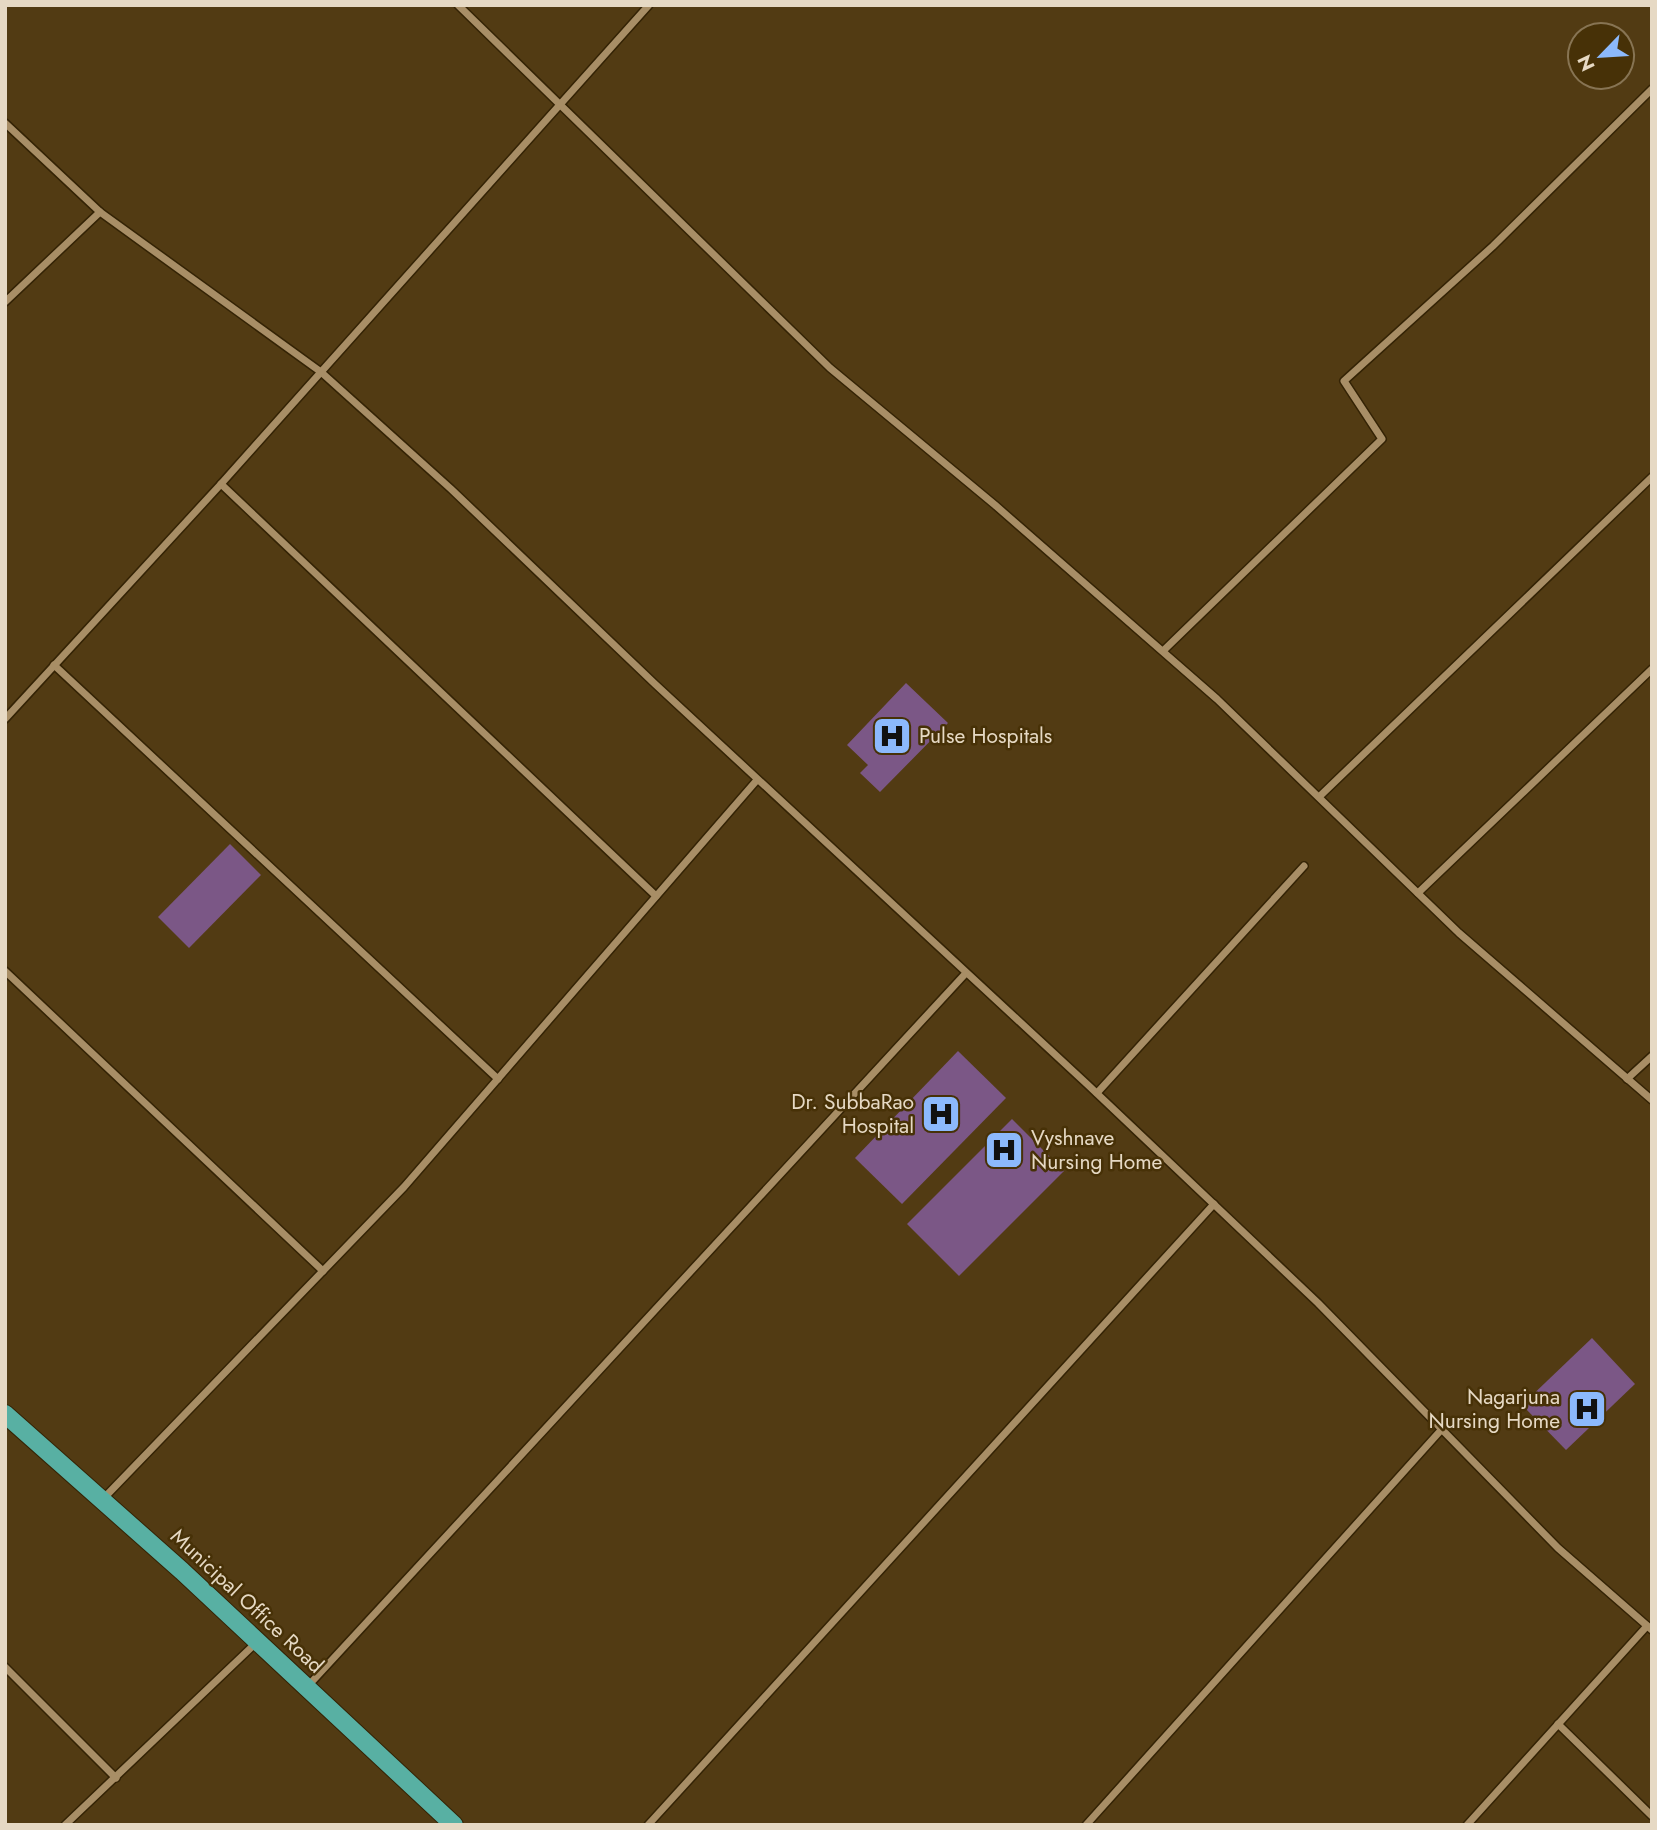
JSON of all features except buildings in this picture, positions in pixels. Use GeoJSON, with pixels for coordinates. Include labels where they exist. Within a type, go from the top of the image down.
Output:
{"type":"FeatureCollection","features":[{"type":"Feature","properties":{"kind":"main road","name":"Municipal Office Road"},"geometry":{"type":"LineString","coordinates":[[5,1413],[257,1641],[454,1825]]}},
{"type":"Feature","properties":{"kind":"street"},"geometry":{"type":"LineString","coordinates":[[458,5],[830,368],[1163,651],[1320,796],[1459,933],[1652,1100]]}},
{"type":"Feature","properties":{"kind":"street"},"geometry":{"type":"LineString","coordinates":[[5,719],[221,484],[649,5]]}},
{"type":"Feature","properties":{"kind":"street"},"geometry":{"type":"LineString","coordinates":[[1163,651],[1382,439],[1344,381],[1493,246],[1652,89]]}},
{"type":"Feature","properties":{"kind":"street"},"geometry":{"type":"LineString","coordinates":[[5,122],[100,212],[321,372],[451,489],[757,780],[1214,1204],[1318,1303],[1558,1548],[1649,1628],[1467,1825]]}},
{"type":"Feature","properties":{"kind":"street"},"geometry":{"type":"LineString","coordinates":[[5,302],[100,212]]}},
{"type":"Feature","properties":{"kind":"street"},"geometry":{"type":"LineString","coordinates":[[1320,796],[1652,477]]}},
{"type":"Feature","properties":{"kind":"street"},"geometry":{"type":"LineString","coordinates":[[221,484],[656,896]]}},
{"type":"Feature","properties":{"kind":"street"},"geometry":{"type":"LineString","coordinates":[[54,665],[498,1079]]}},
{"type":"Feature","properties":{"kind":"street"},"geometry":{"type":"LineString","coordinates":[[1418,893],[1652,669]]}},
{"type":"Feature","properties":{"kind":"street"},"geometry":{"type":"LineString","coordinates":[[102,1500],[404,1187],[757,780]]}},
{"type":"Feature","properties":{"kind":"street"},"geometry":{"type":"LineString","coordinates":[[1097,1093],[1304,866]]}},
{"type":"Feature","properties":{"kind":"street"},"geometry":{"type":"LineString","coordinates":[[5,971],[323,1271]]}},
{"type":"Feature","properties":{"kind":"street"},"geometry":{"type":"LineString","coordinates":[[307,1687],[966,973]]}},
{"type":"Feature","properties":{"kind":"street"},"geometry":{"type":"LineString","coordinates":[[1627,1079],[1652,1056]]}},
{"type":"Feature","properties":{"kind":"street"},"geometry":{"type":"LineString","coordinates":[[648,1825],[1214,1204]]}},
{"type":"Feature","properties":{"kind":"street"},"geometry":{"type":"LineString","coordinates":[[1086,1825],[1442,1429]]}},
{"type":"Feature","properties":{"kind":"street"},"geometry":{"type":"LineString","coordinates":[[65,1825],[257,1641]]}},
{"type":"Feature","properties":{"kind":"street"},"geometry":{"type":"LineString","coordinates":[[5,1667],[116,1777]]}},
{"type":"Feature","properties":{"kind":"street"},"geometry":{"type":"LineString","coordinates":[[1558,1724],[1652,1816]]}},
{"type":"Feature","properties":{"kind":"place","name":"Pulse Hospitals"},"geometry":{"type":"Point","coordinates":[892,736]}},
{"type":"Feature","properties":{"kind":"place","name":"Dr. SubbaRao Hospital"},"geometry":{"type":"Point","coordinates":[941,1114]}},
{"type":"Feature","properties":{"kind":"place","name":"Vyshnave Nursing Home"},"geometry":{"type":"Point","coordinates":[1004,1150]}},
{"type":"Feature","properties":{"kind":"place","name":"Nagarjuna Nursing Home"},"geometry":{"type":"Point","coordinates":[1587,1409]}}]}
